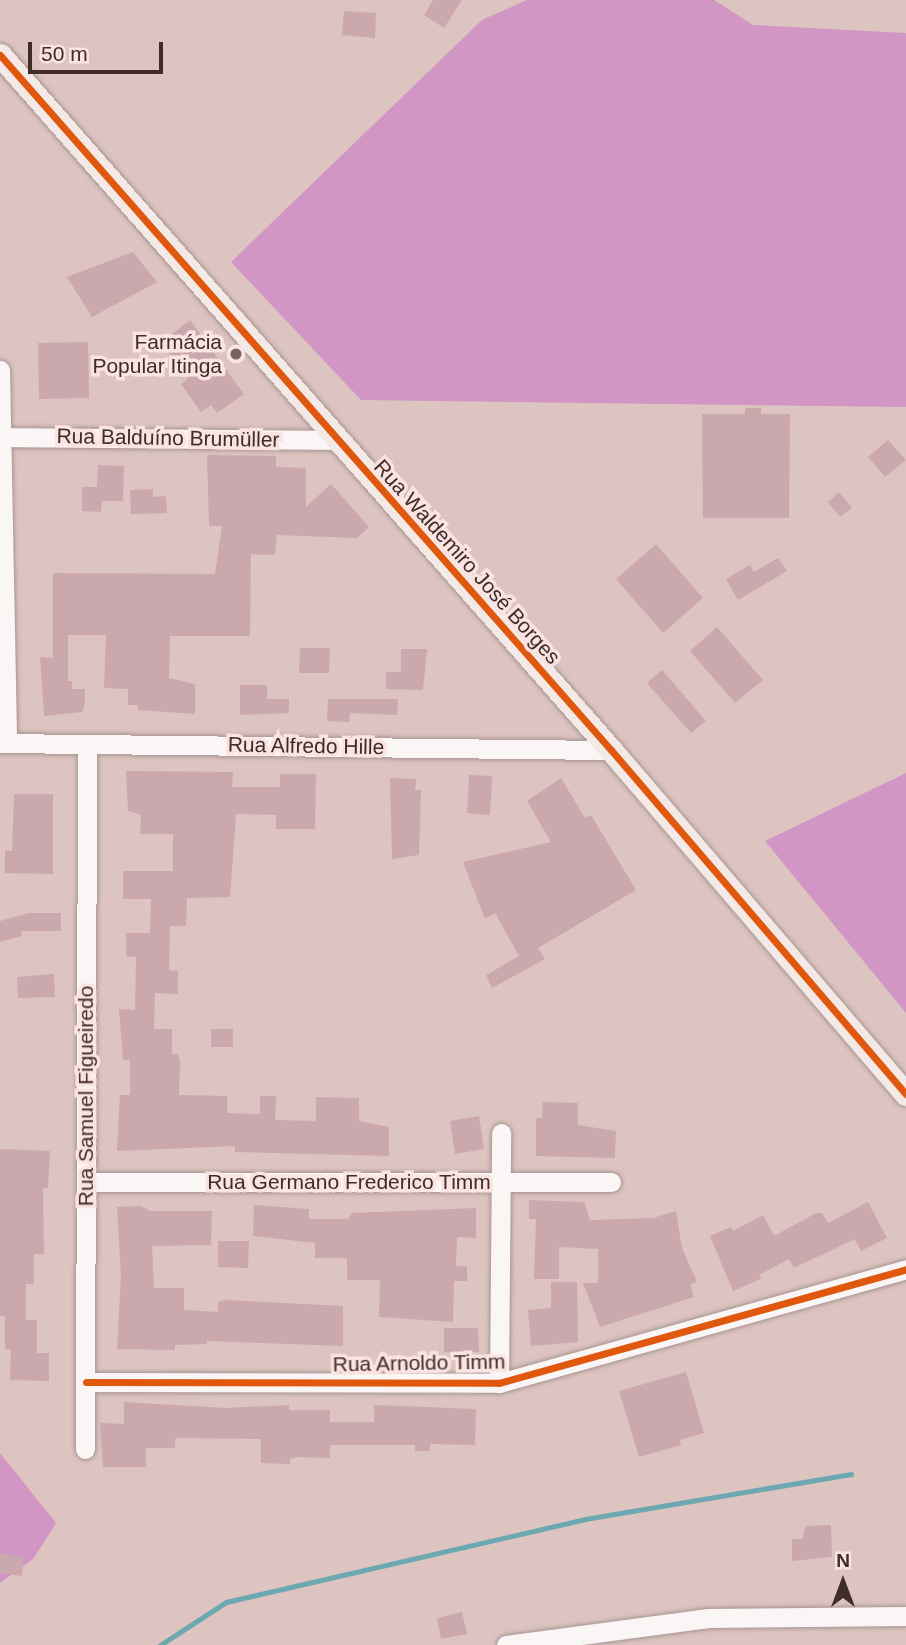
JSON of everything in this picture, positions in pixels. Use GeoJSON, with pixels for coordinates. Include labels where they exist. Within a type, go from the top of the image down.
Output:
{"type":"FeatureCollection","features":[{"type":"Feature","properties":{"kind":"main road","name":"Rua Waldemiro José Borges"},"geometry":{"type":"LineString","coordinates":[[0,55],[335,440],[611,750],[906,1094]]}},
{"type":"Feature","properties":{"kind":"street"},"geometry":{"type":"LineString","coordinates":[[0,370],[4,743]]}},
{"type":"Feature","properties":{"kind":"street","name":"Rua Balduíno Brumüller"},"geometry":{"type":"LineString","coordinates":[[1,437],[335,440]]}},
{"type":"Feature","properties":{"kind":"street","name":"Rua Alfredo Hille"},"geometry":{"type":"LineString","coordinates":[[4,743],[611,750]]}},
{"type":"Feature","properties":{"kind":"street","name":"Rua Samuel Figueiredo"},"geometry":{"type":"LineString","coordinates":[[85,1449],[87,744]]}},
{"type":"Feature","properties":{"kind":"street"},"geometry":{"type":"LineString","coordinates":[[499,1383],[501,1133]]}},
{"type":"Feature","properties":{"kind":"street","name":"Rua Germano Frederico Timm"},"geometry":{"type":"LineString","coordinates":[[86,1182],[611,1182]]}},
{"type":"Feature","properties":{"kind":"street","name":"Rua Arnoldo Timm"},"geometry":{"type":"LineString","coordinates":[[86,1382],[499,1383],[906,1269]]}},
{"type":"Feature","properties":{"kind":"street"},"geometry":{"type":"LineString","coordinates":[[506,1645],[708,1618],[906,1616]]}},
{"type":"Feature","properties":{"kind":"shaded area"},"geometry":{"type":"Polygon","coordinates":[[[527,0],[714,0],[753,25],[906,33],[906,407],[361,400],[231,262],[482,20],[527,0]]]}},
{"type":"Feature","properties":{"kind":"shaded area"},"geometry":{"type":"Polygon","coordinates":[[[906,773],[906,1013],[765,841],[906,773]]]}},
{"type":"Feature","properties":{"kind":"shaded area"},"geometry":{"type":"Polygon","coordinates":[[[0,1453],[56,1523],[34,1558],[0,1583],[0,1453]]]}},
{"type":"Feature","properties":{"kind":"building"},"geometry":{"type":"Polygon","coordinates":[[[433,0],[462,0],[444,28],[424,15],[433,0]]]}},
{"type":"Feature","properties":{"kind":"building"},"geometry":{"type":"Polygon","coordinates":[[[344,11],[376,13],[375,38],[342,35],[344,11]]]}},
{"type":"Feature","properties":{"kind":"building"},"geometry":{"type":"Polygon","coordinates":[[[133,252],[157,282],[92,317],[67,277],[133,252]]]}},
{"type":"Feature","properties":{"kind":"building"},"geometry":{"type":"Polygon","coordinates":[[[190,320],[244,394],[217,413],[211,405],[201,412],[181,384],[188,379],[161,343],[190,320]]]}},
{"type":"Feature","properties":{"kind":"building"},"geometry":{"type":"Polygon","coordinates":[[[88,342],[89,398],[39,399],[38,343],[88,342]]]}},
{"type":"Feature","properties":{"kind":"building"},"geometry":{"type":"Polygon","coordinates":[[[745,408],[761,408],[761,414],[790,414],[789,518],[703,518],[702,414],[745,414],[745,408]]]}},
{"type":"Feature","properties":{"kind":"building"},"geometry":{"type":"Polygon","coordinates":[[[888,440],[906,460],[885,477],[868,457],[888,440]]]}},
{"type":"Feature","properties":{"kind":"building"},"geometry":{"type":"Polygon","coordinates":[[[207,455],[276,456],[276,467],[306,468],[306,507],[331,484],[369,527],[357,538],[277,535],[275,555],[251,554],[250,636],[170,636],[169,678],[195,684],[195,714],[138,710],[138,705],[128,705],[128,689],[104,688],[106,635],[68,635],[68,681],[72,681],[72,689],[85,689],[85,703],[82,712],[44,716],[40,657],[53,658],[53,573],[215,574],[222,526],[209,526],[207,455]]]}},
{"type":"Feature","properties":{"kind":"building"},"geometry":{"type":"Polygon","coordinates":[[[98,465],[124,466],[123,501],[102,501],[101,512],[82,511],[82,487],[97,487],[98,465]]]}},
{"type":"Feature","properties":{"kind":"building"},"geometry":{"type":"Polygon","coordinates":[[[153,489],[153,497],[166,496],[167,513],[131,514],[130,490],[153,489]]]}},
{"type":"Feature","properties":{"kind":"building"},"geometry":{"type":"Polygon","coordinates":[[[839,492],[852,508],[840,517],[828,502],[839,492]]]}},
{"type":"Feature","properties":{"kind":"building"},"geometry":{"type":"Polygon","coordinates":[[[656,544],[703,598],[663,633],[616,579],[656,544]]]}},
{"type":"Feature","properties":{"kind":"building"},"geometry":{"type":"Polygon","coordinates":[[[778,558],[787,571],[738,600],[726,579],[750,565],[754,572],[778,558]]]}},
{"type":"Feature","properties":{"kind":"building"},"geometry":{"type":"Polygon","coordinates":[[[717,627],[763,680],[735,703],[690,651],[717,627]]]}},
{"type":"Feature","properties":{"kind":"building"},"geometry":{"type":"Polygon","coordinates":[[[300,648],[330,648],[329,673],[299,673],[300,648]]]}},
{"type":"Feature","properties":{"kind":"building"},"geometry":{"type":"Polygon","coordinates":[[[401,649],[427,649],[423,690],[386,689],[386,672],[401,672],[401,649]]]}},
{"type":"Feature","properties":{"kind":"building"},"geometry":{"type":"Polygon","coordinates":[[[662,670],[706,721],[691,733],[647,683],[662,670]]]}},
{"type":"Feature","properties":{"kind":"building"},"geometry":{"type":"Polygon","coordinates":[[[240,685],[267,685],[267,699],[289,699],[289,713],[240,715],[240,685]]]}},
{"type":"Feature","properties":{"kind":"building"},"geometry":{"type":"Polygon","coordinates":[[[328,699],[398,699],[397,715],[350,713],[349,722],[327,721],[328,699]]]}},
{"type":"Feature","properties":{"kind":"building"},"geometry":{"type":"Polygon","coordinates":[[[126,771],[233,772],[232,787],[280,787],[280,774],[316,774],[315,829],[276,829],[276,815],[236,814],[230,897],[187,898],[186,926],[170,926],[169,970],[178,971],[178,994],[155,993],[154,1029],[172,1029],[172,1054],[178,1054],[180,1061],[179,1095],[227,1096],[227,1113],[260,1114],[260,1096],[276,1096],[275,1120],[316,1121],[316,1097],[359,1098],[359,1121],[389,1127],[389,1156],[235,1152],[235,1146],[117,1151],[120,1095],[130,1095],[130,1060],[123,1060],[119,1009],[135,1010],[136,957],[126,956],[126,933],[150,933],[151,899],[123,899],[123,871],[173,871],[173,834],[140,834],[141,815],[128,811],[126,771]]]}},
{"type":"Feature","properties":{"kind":"building"},"geometry":{"type":"Polygon","coordinates":[[[469,775],[492,776],[490,815],[467,813],[469,775]]]}},
{"type":"Feature","properties":{"kind":"building"},"geometry":{"type":"Polygon","coordinates":[[[390,778],[416,779],[415,790],[421,790],[419,855],[392,859],[390,778]]]}},
{"type":"Feature","properties":{"kind":"building"},"geometry":{"type":"Polygon","coordinates":[[[561,778],[585,818],[591,815],[636,890],[538,948],[545,959],[492,988],[486,975],[519,956],[495,913],[485,919],[463,862],[551,842],[527,801],[561,778]]]}},
{"type":"Feature","properties":{"kind":"building"},"geometry":{"type":"Polygon","coordinates":[[[14,794],[53,794],[53,874],[5,873],[5,851],[12,851],[14,794]]]}},
{"type":"Feature","properties":{"kind":"building"},"geometry":{"type":"Polygon","coordinates":[[[29,913],[61,913],[61,931],[21,931],[22,936],[0,942],[0,921],[29,913]]]}},
{"type":"Feature","properties":{"kind":"building"},"geometry":{"type":"Polygon","coordinates":[[[54,974],[55,997],[18,998],[17,977],[54,974]]]}},
{"type":"Feature","properties":{"kind":"building"},"geometry":{"type":"Polygon","coordinates":[[[211,1029],[233,1029],[233,1047],[211,1047],[211,1029]]]}},
{"type":"Feature","properties":{"kind":"building"},"geometry":{"type":"Polygon","coordinates":[[[543,1102],[578,1103],[578,1125],[616,1131],[615,1158],[536,1156],[536,1118],[542,1118],[543,1102]]]}},
{"type":"Feature","properties":{"kind":"building"},"geometry":{"type":"Polygon","coordinates":[[[479,1116],[484,1149],[455,1154],[450,1121],[479,1116]]]}},
{"type":"Feature","properties":{"kind":"building"},"geometry":{"type":"Polygon","coordinates":[[[0,1149],[50,1151],[48,1188],[43,1188],[44,1254],[34,1254],[34,1284],[26,1284],[26,1320],[37,1320],[37,1353],[49,1353],[49,1381],[10,1380],[11,1350],[5,1349],[5,1316],[0,1316],[0,1149]]]}},
{"type":"Feature","properties":{"kind":"building"},"geometry":{"type":"Polygon","coordinates":[[[529,1200],[584,1202],[590,1220],[653,1218],[676,1211],[682,1248],[697,1282],[690,1284],[694,1297],[600,1327],[583,1283],[598,1283],[598,1249],[559,1247],[559,1279],[534,1279],[536,1219],[529,1219],[529,1200]]]}},
{"type":"Feature","properties":{"kind":"building"},"geometry":{"type":"Polygon","coordinates":[[[868,1202],[887,1238],[861,1251],[855,1239],[794,1268],[789,1259],[759,1275],[761,1279],[733,1291],[710,1236],[731,1227],[733,1231],[763,1215],[774,1236],[816,1213],[822,1213],[828,1223],[868,1202]]]}},
{"type":"Feature","properties":{"kind":"building"},"geometry":{"type":"Polygon","coordinates":[[[254,1205],[309,1209],[309,1219],[348,1219],[352,1213],[476,1208],[476,1238],[457,1237],[456,1266],[467,1266],[467,1281],[454,1281],[453,1322],[379,1317],[380,1280],[347,1280],[347,1258],[315,1258],[315,1243],[253,1236],[254,1205]]]}},
{"type":"Feature","properties":{"kind":"building"},"geometry":{"type":"Polygon","coordinates":[[[141,1206],[150,1211],[212,1211],[211,1245],[152,1246],[154,1288],[184,1288],[184,1310],[218,1312],[218,1302],[227,1300],[343,1306],[343,1346],[207,1341],[207,1344],[175,1345],[175,1350],[117,1349],[121,1277],[117,1207],[141,1206]]]}},
{"type":"Feature","properties":{"kind":"building"},"geometry":{"type":"Polygon","coordinates":[[[218,1241],[249,1241],[248,1268],[218,1267],[218,1241]]]}},
{"type":"Feature","properties":{"kind":"building"},"geometry":{"type":"Polygon","coordinates":[[[551,1282],[577,1282],[578,1342],[531,1346],[528,1310],[551,1308],[551,1282]]]}},
{"type":"Feature","properties":{"kind":"building"},"geometry":{"type":"Polygon","coordinates":[[[444,1328],[478,1328],[479,1352],[444,1352],[444,1328]]]}},
{"type":"Feature","properties":{"kind":"building"},"geometry":{"type":"Polygon","coordinates":[[[686,1372],[704,1433],[680,1440],[681,1445],[639,1457],[619,1391],[686,1372]]]}},
{"type":"Feature","properties":{"kind":"building"},"geometry":{"type":"Polygon","coordinates":[[[124,1402],[226,1408],[289,1405],[289,1410],[330,1410],[330,1422],[374,1422],[374,1405],[476,1409],[475,1445],[430,1444],[430,1451],[415,1451],[415,1445],[330,1445],[330,1458],[298,1457],[290,1459],[290,1464],[261,1463],[261,1439],[180,1438],[175,1439],[175,1448],[146,1448],[146,1467],[103,1467],[100,1423],[124,1424],[124,1402]]]}},
{"type":"Feature","properties":{"kind":"building"},"geometry":{"type":"Polygon","coordinates":[[[831,1525],[832,1557],[792,1561],[792,1539],[802,1539],[806,1526],[831,1525]]]}},
{"type":"Feature","properties":{"kind":"building"},"geometry":{"type":"Polygon","coordinates":[[[0,1553],[24,1557],[22,1576],[0,1573],[0,1553]]]}},
{"type":"Feature","properties":{"kind":"building"},"geometry":{"type":"Polygon","coordinates":[[[462,1612],[467,1634],[441,1639],[437,1618],[462,1612]]]}},
{"type":"Feature","properties":{"kind":"waterway"},"geometry":{"type":"LineString","coordinates":[[160,1645],[226,1602],[585,1519],[851,1474]]}},
{"type":"Feature","properties":{"kind":"cycle path"},"geometry":{"type":"LineString","coordinates":[[0,55],[611,750],[906,1094]]}},
{"type":"Feature","properties":{"kind":"cycle path"},"geometry":{"type":"LineString","coordinates":[[86,1382],[499,1383],[906,1269]]}},
{"type":"Feature","properties":{"kind":"place","name":"Farmácia Popular Itinga"},"geometry":{"type":"Point","coordinates":[236,354]}}]}
